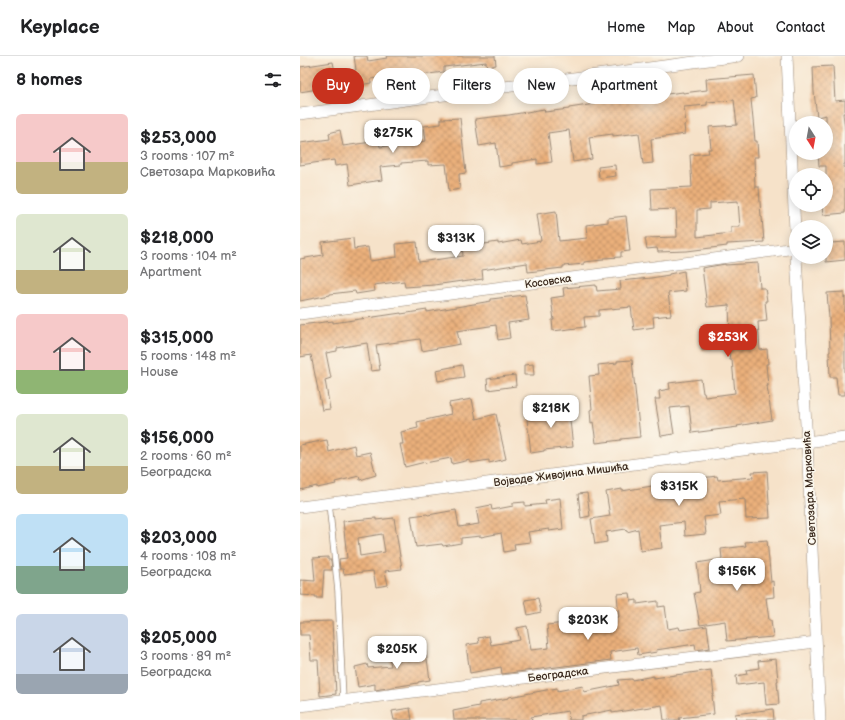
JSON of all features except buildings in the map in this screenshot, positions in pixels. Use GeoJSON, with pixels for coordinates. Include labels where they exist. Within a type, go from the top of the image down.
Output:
{"type":"FeatureCollection","features":[{"type":"Feature","properties":{"kind":"street"},"geometry":{"type":"LineString","coordinates":[[300,114],[739,56]]}},
{"type":"Feature","properties":{"kind":"street"},"geometry":{"type":"LineString","coordinates":[[787,56],[795,220]]}},
{"type":"Feature","properties":{"kind":"street","name":"Косовска"},"geometry":{"type":"LineString","coordinates":[[300,314],[789,249]]}},
{"type":"Feature","properties":{"kind":"street","name":"Светозара Марковића"},"geometry":{"type":"LineString","coordinates":[[796,264],[807,442],[820,720]]}},
{"type":"Feature","properties":{"kind":"street","name":"Војводе Живојина Мишића"},"geometry":{"type":"LineString","coordinates":[[300,507],[845,437]]}},
{"type":"Feature","properties":{"kind":"street","name":"Београдска"},"geometry":{"type":"LineString","coordinates":[[300,706],[816,642]]}},
{"type":"Feature","properties":{"kind":"lane"},"geometry":{"type":"LineString","coordinates":[[329,503],[338,591],[343,700]]}}]}
